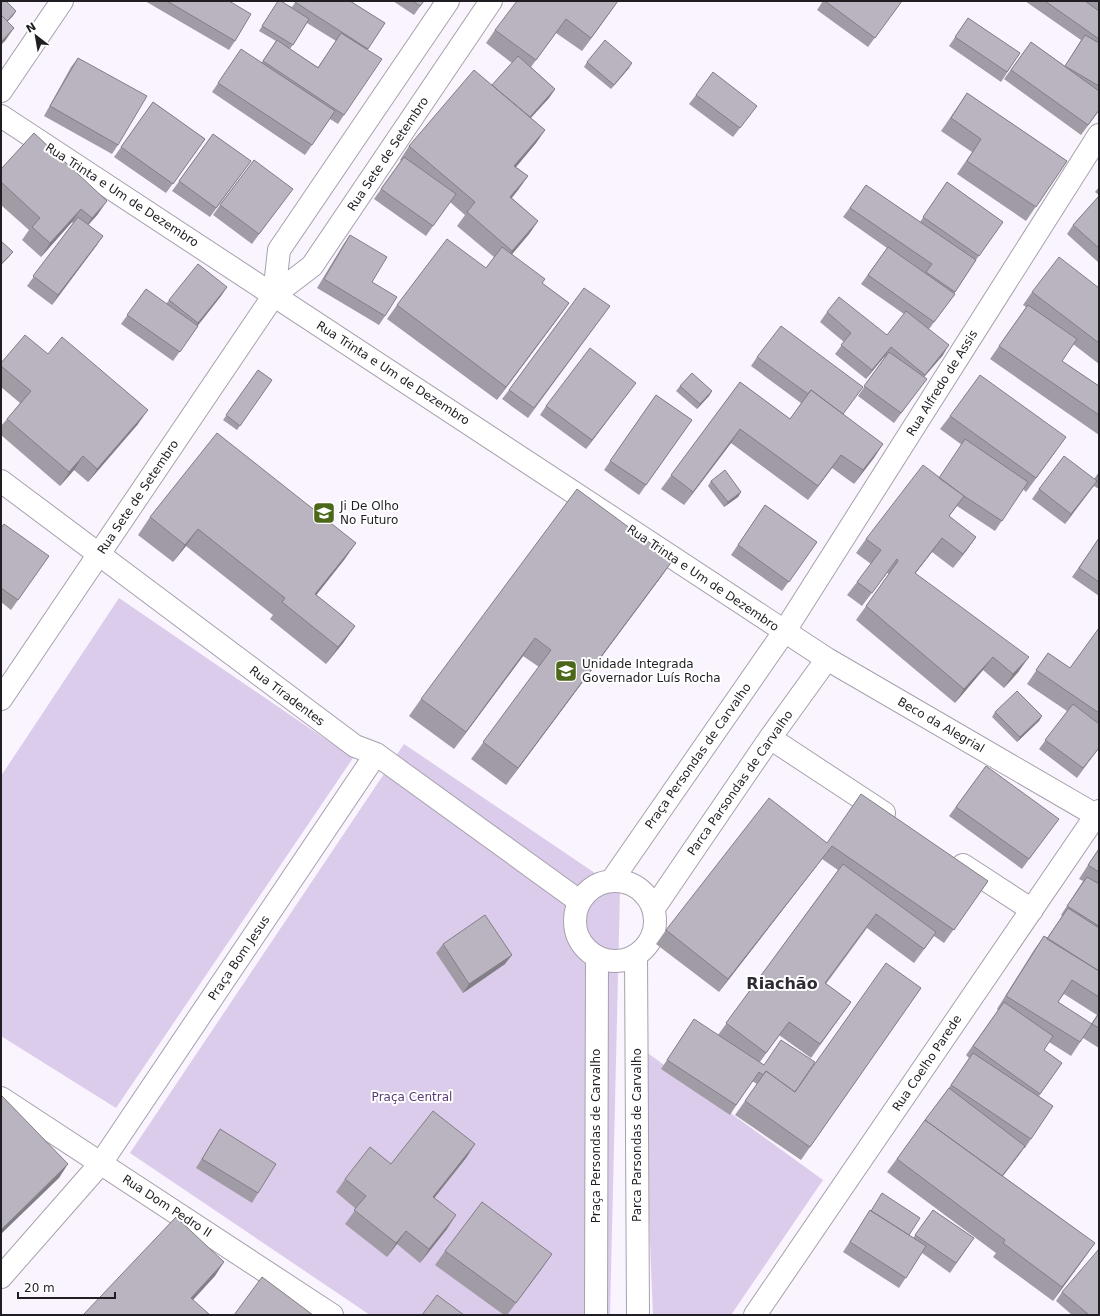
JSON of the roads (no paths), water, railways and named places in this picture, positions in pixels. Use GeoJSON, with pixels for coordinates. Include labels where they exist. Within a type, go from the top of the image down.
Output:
{"type":"FeatureCollection","features":[{"type":"Feature","properties":{"kind":"street"},"geometry":{"type":"LineString","coordinates":[[1,91],[62,1]]}},
{"type":"Feature","properties":{"kind":"street","name":"Rua Sete de Setembro"},"geometry":{"type":"LineString","coordinates":[[274,295],[279,250],[448,1]]}},
{"type":"Feature","properties":{"kind":"street","name":"Rua Sete de Setembro"},"geometry":{"type":"LineString","coordinates":[[1,699],[274,295],[312,266],[491,1]]}},
{"type":"Feature","properties":{"kind":"street","name":"Rua Trinta e Um de Dezembro"},"geometry":{"type":"LineString","coordinates":[[1,116],[546,473],[784,632]]}},
{"type":"Feature","properties":{"kind":"street","name":"Rua Alfredo de Assis"},"geometry":{"type":"LineString","coordinates":[[784,632],[1099,135]]}},
{"type":"Feature","properties":{"kind":"street","name":"Rua Tiradentes"},"geometry":{"type":"LineString","coordinates":[[1,481],[355,746],[376,754],[579,901]]}},
{"type":"Feature","properties":{"kind":"street","name":"Beco da Alegrial"},"geometry":{"type":"LineString","coordinates":[[784,632],[827,659],[1098,814]]}},
{"type":"Feature","properties":{"kind":"street","name":"Praça Persondas de Carvalho"},"geometry":{"type":"LineString","coordinates":[[612,880],[784,632]]}},
{"type":"Feature","properties":{"kind":"street","name":"Parca Parsondas de Carvalho"},"geometry":{"type":"LineString","coordinates":[[654,908],[770,738],[827,659]]}},
{"type":"Feature","properties":{"kind":"street"},"geometry":{"type":"LineString","coordinates":[[770,738],[901,824]]}},
{"type":"Feature","properties":{"kind":"street","name":"Praça Bom Jesus"},"geometry":{"type":"LineString","coordinates":[[1,1277],[101,1163],[376,754]]}},
{"type":"Feature","properties":{"kind":"street","name":"Rua Coelho Parede"},"geometry":{"type":"LineString","coordinates":[[755,1315],[1098,814]]}},
{"type":"Feature","properties":{"kind":"street"},"geometry":{"type":"LineString","coordinates":[[947,854],[1032,910]]}},
{"type":"Feature","properties":{"kind":"street"},"geometry":{"type":"LineString","coordinates":[[612,880],[626,881],[638,887],[647,896],[654,908],[655,922],[653,935],[646,946],[636,956],[624,960],[610,961],[597,958],[586,950],[578,939],[574,927],[579,901],[588,890],[599,883],[612,880]]}},
{"type":"Feature","properties":{"kind":"street","name":"Parca Parsondas de Carvalho"},"geometry":{"type":"LineString","coordinates":[[636,956],[638,1315]]}},
{"type":"Feature","properties":{"kind":"street","name":"Praça Persondas de Carvalho"},"geometry":{"type":"LineString","coordinates":[[596,1315],[597,958]]}},
{"type":"Feature","properties":{"kind":"street","name":"Rua Dom Pedro II"},"geometry":{"type":"LineString","coordinates":[[1,1098],[332,1315]]}},
{"type":"Feature","properties":{"kind":"place","name":"Ji De Olho No Futuro"},"geometry":{"type":"Point","coordinates":[324,513]}},
{"type":"Feature","properties":{"kind":"place","name":"Unidade Integrada Governador Luís Rocha"},"geometry":{"type":"Point","coordinates":[566,671]}},
{"type":"Feature","properties":{"kind":"district","name":"Riachão"},"geometry":{"type":"Point","coordinates":[782,983]}},
{"type":"Feature","properties":{"kind":"park label","name":"Praça Central"},"geometry":{"type":"Point","coordinates":[412,1097]}}]}
